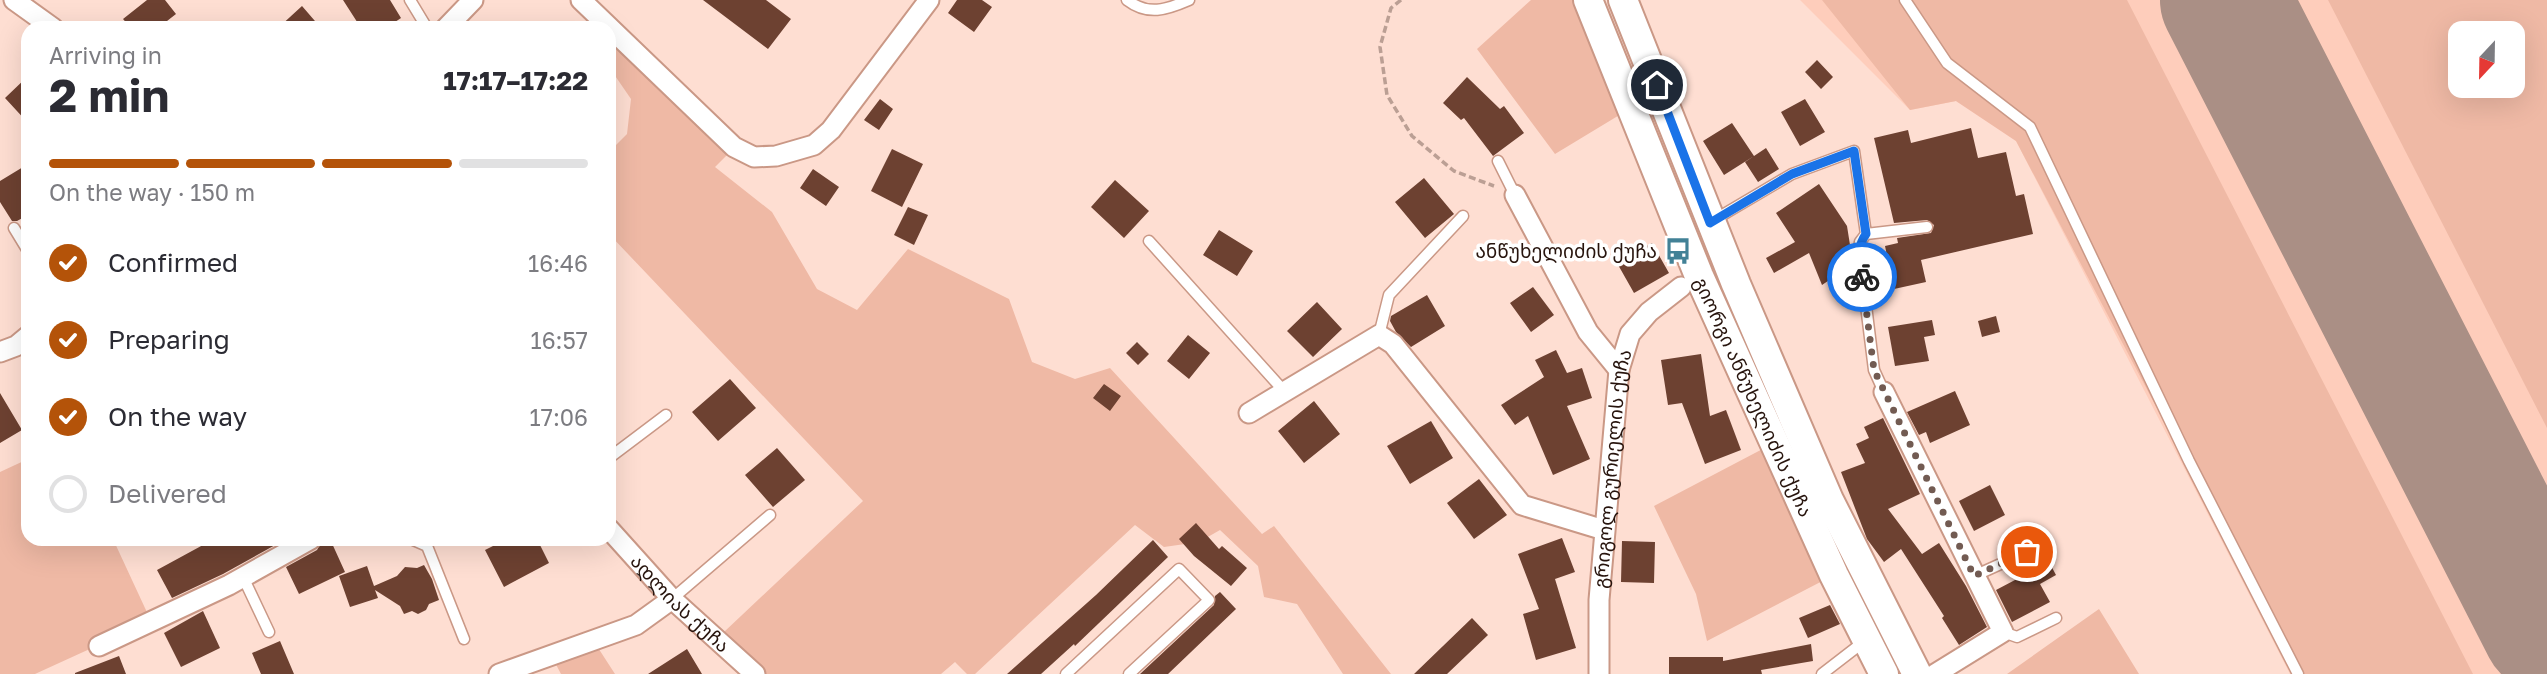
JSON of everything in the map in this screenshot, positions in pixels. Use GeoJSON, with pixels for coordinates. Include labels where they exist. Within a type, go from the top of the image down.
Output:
{"type":"FeatureCollection","features":[{"type":"Feature","properties":{"kind":"main road","name":"გიორგი ანწუხელიძის ქუჩა"},"geometry":{"type":"LineString","coordinates":[[1588,0],[1699,276],[1834,575],[1884,674]]}},
{"type":"Feature","properties":{"kind":"main road","name":"გიორგი ანწუხელიძის ქუჩა"},"geometry":{"type":"LineString","coordinates":[[1623,0],[1710,223],[1829,500],[1917,674]]}},
{"type":"Feature","properties":{"kind":"street"},"geometry":{"type":"LineString","coordinates":[[14,0],[43,21]]}},
{"type":"Feature","properties":{"kind":"street"},"geometry":{"type":"LineString","coordinates":[[453,21],[473,0]]}},
{"type":"Feature","properties":{"kind":"street"},"geometry":{"type":"LineString","coordinates":[[581,0],[603,21]]}},
{"type":"Feature","properties":{"kind":"street"},"geometry":{"type":"LineString","coordinates":[[616,34],[734,147],[754,157],[776,156],[814,145],[831,130],[929,0]]}},
{"type":"Feature","properties":{"kind":"street"},"geometry":{"type":"LineString","coordinates":[[1515,195],[1588,332],[1619,370]]}},
{"type":"Feature","properties":{"kind":"street","name":"გრიგოლ გურიელის ქუჩა"},"geometry":{"type":"LineString","coordinates":[[1599,674],[1599,600],[1619,370],[1630,334],[1649,312],[1681,288]]}},
{"type":"Feature","properties":{"kind":"street"},"geometry":{"type":"LineString","coordinates":[[1249,413],[1379,335],[1393,344],[1522,505],[1604,530]]}},
{"type":"Feature","properties":{"kind":"street"},"geometry":{"type":"LineString","coordinates":[[0,352],[21,342]]}},
{"type":"Feature","properties":{"kind":"street"},"geometry":{"type":"LineString","coordinates":[[1884,391],[2003,632],[1935,674]]}},
{"type":"Feature","properties":{"kind":"street","name":"ადლიას ქუჩა"},"geometry":{"type":"LineString","coordinates":[[616,537],[672,599],[755,674]]}},
{"type":"Feature","properties":{"kind":"street"},"geometry":{"type":"LineString","coordinates":[[99,646],[243,577],[298,546]]}},
{"type":"Feature","properties":{"kind":"street"},"geometry":{"type":"LineString","coordinates":[[499,674],[636,625],[672,599]]}},
{"type":"Feature","properties":{"kind":"lane"},"geometry":{"type":"LineString","coordinates":[[410,0],[423,21]]}},
{"type":"Feature","properties":{"kind":"lane"},"geometry":{"type":"LineString","coordinates":[[1127,0],[1148,11],[1168,9],[1189,0]]}},
{"type":"Feature","properties":{"kind":"lane"},"geometry":{"type":"LineString","coordinates":[[1905,0],[1947,63],[2030,127],[2189,461],[2298,674]]}},
{"type":"Feature","properties":{"kind":"lane"},"geometry":{"type":"LineString","coordinates":[[1710,223],[1792,174],[1854,151],[1866,234],[1859,249],[1874,370],[1884,391]]}},
{"type":"Feature","properties":{"kind":"lane"},"geometry":{"type":"LineString","coordinates":[[1497,161],[1515,195]]}},
{"type":"Feature","properties":{"kind":"lane"},"geometry":{"type":"LineString","coordinates":[[1379,335],[1389,295],[1463,216]]}},
{"type":"Feature","properties":{"kind":"lane"},"geometry":{"type":"LineString","coordinates":[[1866,234],[1927,227]]}},
{"type":"Feature","properties":{"kind":"lane"},"geometry":{"type":"LineString","coordinates":[[14,229],[21,240]]}},
{"type":"Feature","properties":{"kind":"lane"},"geometry":{"type":"LineString","coordinates":[[1149,241],[1284,391]]}},
{"type":"Feature","properties":{"kind":"lane"},"geometry":{"type":"LineString","coordinates":[[616,453],[666,415]]}},
{"type":"Feature","properties":{"kind":"lane"},"geometry":{"type":"LineString","coordinates":[[672,599],[770,514]]}},
{"type":"Feature","properties":{"kind":"lane"},"geometry":{"type":"LineString","coordinates":[[1974,576],[2027,552],[2028,538]]}},
{"type":"Feature","properties":{"kind":"lane"},"geometry":{"type":"LineString","coordinates":[[427,546],[464,639]]}},
{"type":"Feature","properties":{"kind":"lane"},"geometry":{"type":"LineString","coordinates":[[1066,674],[1179,569],[1209,600],[1129,674]]}},
{"type":"Feature","properties":{"kind":"lane"},"geometry":{"type":"LineString","coordinates":[[243,577],[269,632]]}},
{"type":"Feature","properties":{"kind":"lane"},"geometry":{"type":"LineString","coordinates":[[2003,632],[2017,637],[2056,618]]}},
{"type":"Feature","properties":{"kind":"lane"},"geometry":{"type":"LineString","coordinates":[[1822,674],[1866,639]]}},
{"type":"Feature","properties":{"kind":"path"},"geometry":{"type":"LineString","coordinates":[[1401,0],[1391,8],[1380,47],[1387,94],[1412,136],[1454,171],[1515,195]]}},
{"type":"Feature","properties":{"kind":"shaded area"},"geometry":{"type":"Polygon","coordinates":[[[1531,0],[1588,0],[1631,108],[1555,154],[1477,49],[1531,0]]]}},
{"type":"Feature","properties":{"kind":"shaded area"},"geometry":{"type":"Polygon","coordinates":[[[1800,0],[2547,0],[2547,674],[2290,674],[2016,141],[1956,101],[1910,110],[1800,0]]]}},
{"type":"Feature","properties":{"kind":"shaded area"},"geometry":{"type":"Polygon","coordinates":[[[1822,0],[2127,0],[2473,674],[2297,674],[2016,141],[1956,101],[1910,110],[1822,0]]]}},
{"type":"Feature","properties":{"kind":"shaded area"},"geometry":{"type":"Polygon","coordinates":[[[2328,0],[2547,0],[2547,428],[2328,0]]]}},
{"type":"Feature","properties":{"kind":"shaded area"},"geometry":{"type":"Polygon","coordinates":[[[616,46],[730,152],[715,167],[772,212],[817,289],[857,310],[908,249],[1009,299],[1032,362],[1075,379],[1110,368],[1262,534],[1274,526],[1391,674],[1343,674],[1297,604],[1264,597],[1258,566],[1220,530],[1199,542],[1164,547],[1135,525],[975,674],[967,674],[955,662],[941,674],[766,674],[724,632],[863,501],[616,241],[616,145],[627,134],[631,99],[616,77],[616,46]]]}},
{"type":"Feature","properties":{"kind":"shaded area"},"geometry":{"type":"Polygon","coordinates":[[[1774,443],[1834,575],[1707,641],[1696,594],[1654,506],[1774,443]]]}},
{"type":"Feature","properties":{"kind":"shaded area"},"geometry":{"type":"Polygon","coordinates":[[[21,462],[21,546],[116,546],[151,621],[35,674],[0,674],[0,472],[21,462]]]}},
{"type":"Feature","properties":{"kind":"shaded area"},"geometry":{"type":"Polygon","coordinates":[[[2099,609],[2139,674],[2007,674],[2099,609]]]}},
{"type":"Feature","properties":{"kind":"shaded area"},"geometry":{"type":"Polygon","coordinates":[[[593,640],[615,674],[561,674],[551,655],[593,640]]]}},
{"type":"Feature","properties":{"kind":"building"},"geometry":{"type":"Polygon","coordinates":[[[147,0],[165,0],[176,14],[167,21],[123,19],[147,0]]]}},
{"type":"Feature","properties":{"kind":"building"},"geometry":{"type":"Polygon","coordinates":[[[343,0],[390,0],[401,18],[396,21],[356,21],[343,0]]]}},
{"type":"Feature","properties":{"kind":"building"},"geometry":{"type":"Polygon","coordinates":[[[703,0],[766,0],[791,19],[768,49],[703,0]]]}},
{"type":"Feature","properties":{"kind":"building"},"geometry":{"type":"Polygon","coordinates":[[[957,0],[982,0],[992,7],[974,32],[948,13],[957,0]]]}},
{"type":"Feature","properties":{"kind":"building"},"geometry":{"type":"Polygon","coordinates":[[[302,6],[315,21],[286,21],[302,6]]]}},
{"type":"Feature","properties":{"kind":"building"},"geometry":{"type":"Polygon","coordinates":[[[1817,60],[1833,77],[1821,89],[1805,72],[1817,60]]]}},
{"type":"Feature","properties":{"kind":"building"},"geometry":{"type":"Polygon","coordinates":[[[1467,77],[1500,109],[1504,106],[1524,133],[1493,156],[1464,118],[1461,120],[1443,103],[1467,77]]]}},
{"type":"Feature","properties":{"kind":"building"},"geometry":{"type":"Polygon","coordinates":[[[21,83],[21,115],[5,98],[21,83]]]}},
{"type":"Feature","properties":{"kind":"building"},"geometry":{"type":"Polygon","coordinates":[[[880,99],[893,109],[879,130],[864,120],[880,99]]]}},
{"type":"Feature","properties":{"kind":"building"},"geometry":{"type":"Polygon","coordinates":[[[1805,99],[1825,132],[1800,146],[1781,112],[1805,99]]]}},
{"type":"Feature","properties":{"kind":"building"},"geometry":{"type":"Polygon","coordinates":[[[1732,123],[1754,156],[1724,175],[1703,141],[1732,123]]]}},
{"type":"Feature","properties":{"kind":"building"},"geometry":{"type":"Polygon","coordinates":[[[1971,128],[1978,158],[2006,152],[2016,196],[2024,194],[2033,234],[1921,260],[1926,282],[1894,289],[1885,246],[1898,243],[1897,238],[1931,233],[1934,225],[1927,220],[1894,223],[1874,138],[1908,130],[1911,143],[1971,128]]]}},
{"type":"Feature","properties":{"kind":"building"},"geometry":{"type":"Polygon","coordinates":[[[1766,148],[1779,169],[1758,182],[1745,162],[1766,148]]]}},
{"type":"Feature","properties":{"kind":"building"},"geometry":{"type":"Polygon","coordinates":[[[892,149],[923,164],[902,207],[871,191],[892,149]]]}},
{"type":"Feature","properties":{"kind":"building"},"geometry":{"type":"Polygon","coordinates":[[[21,168],[21,219],[17,221],[12,221],[0,202],[0,181],[21,168]]]}},
{"type":"Feature","properties":{"kind":"building"},"geometry":{"type":"Polygon","coordinates":[[[813,169],[839,187],[826,206],[800,188],[813,169]]]}},
{"type":"Feature","properties":{"kind":"building"},"geometry":{"type":"Polygon","coordinates":[[[1424,178],[1454,214],[1425,238],[1395,202],[1424,178]]]}},
{"type":"Feature","properties":{"kind":"building"},"geometry":{"type":"Polygon","coordinates":[[[1115,180],[1149,211],[1124,238],[1091,207],[1115,180]]]}},
{"type":"Feature","properties":{"kind":"building"},"geometry":{"type":"Polygon","coordinates":[[[1819,184],[1847,226],[1853,264],[1822,285],[1809,253],[1774,273],[1766,258],[1795,242],[1776,213],[1819,184]]]}},
{"type":"Feature","properties":{"kind":"building"},"geometry":{"type":"Polygon","coordinates":[[[908,207],[928,215],[914,245],[894,235],[908,207]]]}},
{"type":"Feature","properties":{"kind":"building"},"geometry":{"type":"Polygon","coordinates":[[[1219,230],[1253,251],[1237,276],[1203,255],[1219,230]]]}},
{"type":"Feature","properties":{"kind":"building"},"geometry":{"type":"Polygon","coordinates":[[[1652,243],[1669,273],[1634,293],[1617,263],[1652,243]]]}},
{"type":"Feature","properties":{"kind":"building"},"geometry":{"type":"Polygon","coordinates":[[[1533,287],[1554,315],[1531,332],[1510,303],[1533,287]]]}},
{"type":"Feature","properties":{"kind":"building"},"geometry":{"type":"Polygon","coordinates":[[[1427,295],[1445,326],[1411,347],[1396,332],[1390,321],[1391,316],[1427,295]]]}},
{"type":"Feature","properties":{"kind":"building"},"geometry":{"type":"Polygon","coordinates":[[[1317,302],[1342,329],[1313,357],[1287,331],[1317,302]]]}},
{"type":"Feature","properties":{"kind":"building"},"geometry":{"type":"Polygon","coordinates":[[[1996,316],[2000,332],[1982,337],[1978,321],[1996,316]]]}},
{"type":"Feature","properties":{"kind":"building"},"geometry":{"type":"Polygon","coordinates":[[[1932,320],[1935,335],[1924,337],[1929,361],[1895,366],[1888,327],[1932,320]]]}},
{"type":"Feature","properties":{"kind":"building"},"geometry":{"type":"Polygon","coordinates":[[[1188,335],[1210,353],[1189,379],[1167,361],[1188,335]]]}},
{"type":"Feature","properties":{"kind":"building"},"geometry":{"type":"Polygon","coordinates":[[[1137,342],[1149,354],[1138,365],[1126,353],[1137,342]]]}},
{"type":"Feature","properties":{"kind":"building"},"geometry":{"type":"Polygon","coordinates":[[[1556,350],[1567,373],[1582,368],[1592,398],[1567,406],[1590,459],[1553,475],[1528,416],[1515,425],[1501,405],[1544,377],[1535,360],[1556,350]]]}},
{"type":"Feature","properties":{"kind":"building"},"geometry":{"type":"Polygon","coordinates":[[[1701,354],[1710,416],[1726,410],[1741,450],[1705,464],[1682,403],[1668,405],[1661,360],[1701,354]]]}},
{"type":"Feature","properties":{"kind":"building"},"geometry":{"type":"Polygon","coordinates":[[[730,379],[756,408],[718,441],[692,412],[730,379]]]}},
{"type":"Feature","properties":{"kind":"building"},"geometry":{"type":"Polygon","coordinates":[[[1104,384],[1121,396],[1110,411],[1093,398],[1104,384]]]}},
{"type":"Feature","properties":{"kind":"building"},"geometry":{"type":"Polygon","coordinates":[[[1955,391],[1970,425],[1930,443],[1926,432],[1919,435],[1907,412],[1955,391]]]}},
{"type":"Feature","properties":{"kind":"building"},"geometry":{"type":"Polygon","coordinates":[[[0,393],[21,431],[0,443],[0,393]]]}},
{"type":"Feature","properties":{"kind":"building"},"geometry":{"type":"Polygon","coordinates":[[[1314,401],[1340,434],[1304,463],[1278,431],[1314,401]]]}},
{"type":"Feature","properties":{"kind":"building"},"geometry":{"type":"Polygon","coordinates":[[[1883,418],[1920,494],[1888,509],[1922,554],[1939,543],[1966,586],[1987,627],[1959,645],[1942,618],[1944,616],[1901,549],[1884,562],[1867,539],[1841,472],[1865,463],[1856,444],[1869,438],[1864,427],[1883,418]]]}},
{"type":"Feature","properties":{"kind":"building"},"geometry":{"type":"Polygon","coordinates":[[[1431,421],[1453,458],[1410,484],[1387,446],[1431,421]]]}},
{"type":"Feature","properties":{"kind":"building"},"geometry":{"type":"Polygon","coordinates":[[[777,448],[805,480],[773,507],[745,475],[777,448]]]}},
{"type":"Feature","properties":{"kind":"building"},"geometry":{"type":"Polygon","coordinates":[[[1479,479],[1507,515],[1474,539],[1447,503],[1479,479]]]}},
{"type":"Feature","properties":{"kind":"building"},"geometry":{"type":"Polygon","coordinates":[[[1990,485],[2005,515],[1974,531],[1959,501],[1990,485]]]}},
{"type":"Feature","properties":{"kind":"building"},"geometry":{"type":"Polygon","coordinates":[[[1196,523],[1219,549],[1222,546],[1247,568],[1231,586],[1194,556],[1179,539],[1196,523]]]}},
{"type":"Feature","properties":{"kind":"building"},"geometry":{"type":"Polygon","coordinates":[[[1562,538],[1575,572],[1555,579],[1576,648],[1536,660],[1523,614],[1539,609],[1518,554],[1562,538]]]}},
{"type":"Feature","properties":{"kind":"building"},"geometry":{"type":"Polygon","coordinates":[[[1153,540],[1168,557],[1075,646],[1074,644],[1041,674],[1007,674],[1096,595],[1153,540]]]}},
{"type":"Feature","properties":{"kind":"building"},"geometry":{"type":"Polygon","coordinates":[[[1622,541],[1655,542],[1654,583],[1621,582],[1622,541]]]}},
{"type":"Feature","properties":{"kind":"building"},"geometry":{"type":"Polygon","coordinates":[[[201,546],[273,546],[172,598],[157,570],[201,546]]]}},
{"type":"Feature","properties":{"kind":"building"},"geometry":{"type":"Polygon","coordinates":[[[319,546],[333,546],[345,572],[299,594],[286,567],[317,550],[319,546]]]}},
{"type":"Feature","properties":{"kind":"building"},"geometry":{"type":"Polygon","coordinates":[[[493,546],[540,546],[549,563],[504,587],[485,550],[493,546]]]}},
{"type":"Feature","properties":{"kind":"building"},"geometry":{"type":"Polygon","coordinates":[[[2049,562],[2056,575],[2040,584],[2050,602],[2012,622],[1996,590],[2049,562]]]}},
{"type":"Feature","properties":{"kind":"building"},"geometry":{"type":"Polygon","coordinates":[[[424,565],[439,600],[429,604],[426,610],[418,614],[412,611],[404,614],[400,606],[375,590],[378,598],[350,607],[339,576],[367,566],[374,586],[397,576],[405,567],[417,568],[424,565]]]}},
{"type":"Feature","properties":{"kind":"building"},"geometry":{"type":"Polygon","coordinates":[[[1220,592],[1236,609],[1168,674],[1140,674],[1214,605],[1215,596],[1220,592]]]}},
{"type":"Feature","properties":{"kind":"building"},"geometry":{"type":"Polygon","coordinates":[[[1830,605],[1840,624],[1808,638],[1799,618],[1830,605]]]}},
{"type":"Feature","properties":{"kind":"building"},"geometry":{"type":"Polygon","coordinates":[[[203,611],[220,648],[181,667],[164,633],[203,611]]]}},
{"type":"Feature","properties":{"kind":"building"},"geometry":{"type":"Polygon","coordinates":[[[1472,618],[1488,635],[1447,674],[1414,674],[1472,618]]]}},
{"type":"Feature","properties":{"kind":"building"},"geometry":{"type":"Polygon","coordinates":[[[280,641],[294,674],[261,674],[252,653],[280,641]]]}},
{"type":"Feature","properties":{"kind":"building"},"geometry":{"type":"Polygon","coordinates":[[[1811,644],[1813,661],[1761,670],[1762,674],[1669,674],[1669,657],[1723,657],[1723,661],[1811,644]]]}},
{"type":"Feature","properties":{"kind":"building"},"geometry":{"type":"Polygon","coordinates":[[[687,649],[702,674],[648,674],[687,649]]]}},
{"type":"Feature","properties":{"kind":"building"},"geometry":{"type":"Polygon","coordinates":[[[119,656],[126,674],[75,674],[75,673],[119,656]]]}},
{"type":"Feature","properties":{"kind":"runway"},"geometry":{"type":"LineString","coordinates":[[2225,0],[2547,628]]}},
{"type":"Feature","properties":{"kind":"way so far"},"geometry":{"type":"LineString","coordinates":[[1862,277],[1874,370],[1974,576],[2027,552]]}},
{"type":"Feature","properties":{"kind":"place","name":"ანწუხელიძის ქუჩა"},"geometry":{"type":"Point","coordinates":[1678,251]}},
{"type":"Feature","properties":{"kind":"route"},"geometry":{"type":"LineString","coordinates":[[1657,85],[1710,223],[1792,174],[1854,151],[1866,234],[1859,249],[1862,277]]}}]}
